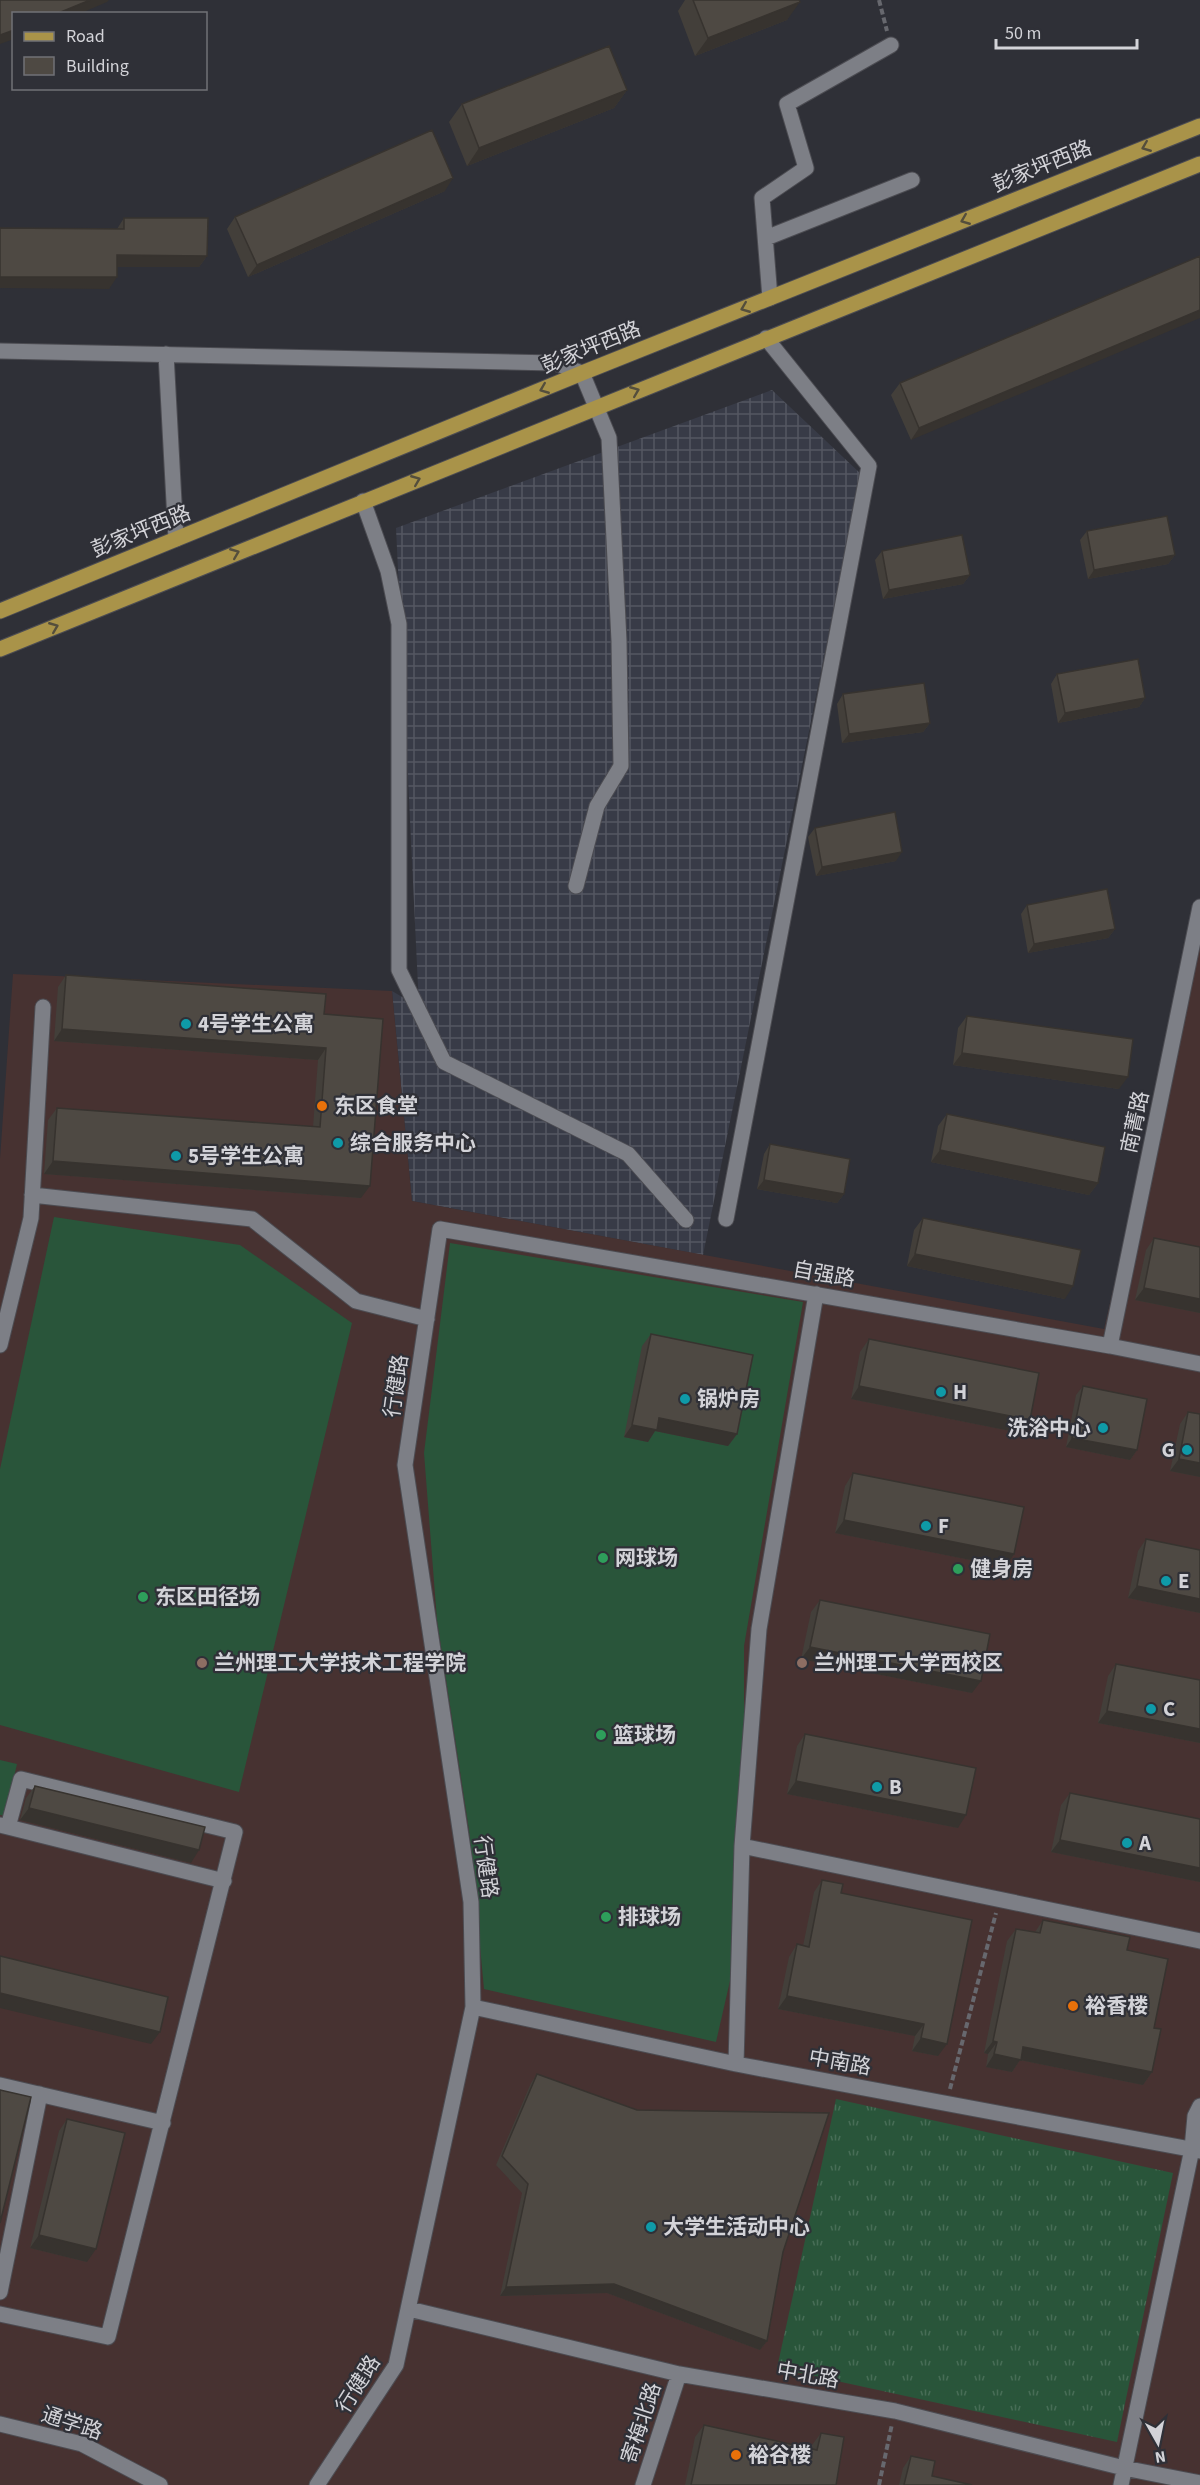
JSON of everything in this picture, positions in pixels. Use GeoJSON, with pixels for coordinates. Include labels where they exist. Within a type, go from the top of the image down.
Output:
{"type":"FeatureCollection","features":[{"type":"Feature","properties":{"kind":"main road","name":"彭家坪西路"},"geometry":{"type":"LineString","coordinates":[[0,611],[582,373],[1200,126]]}},
{"type":"Feature","properties":{"kind":"main road"},"geometry":{"type":"LineString","coordinates":[[0,649],[1200,164]]}},
{"type":"Feature","properties":{"kind":"street"},"geometry":{"type":"LineString","coordinates":[[770,298],[762,198],[806,168],[787,104],[891,45]]}},
{"type":"Feature","properties":{"kind":"street"},"geometry":{"type":"LineString","coordinates":[[766,238],[912,180]]}},
{"type":"Feature","properties":{"kind":"street"},"geometry":{"type":"LineString","coordinates":[[726,1220],[869,466],[766,338]]}},
{"type":"Feature","properties":{"kind":"street"},"geometry":{"type":"LineString","coordinates":[[0,351],[555,363],[582,373],[609,438],[619,641],[621,766],[597,806],[576,886]]}},
{"type":"Feature","properties":{"kind":"street"},"geometry":{"type":"LineString","coordinates":[[166,354],[176,539]]}},
{"type":"Feature","properties":{"kind":"street"},"geometry":{"type":"LineString","coordinates":[[363,501],[388,571],[399,624],[399,970],[444,1062],[628,1154],[686,1220]]}},
{"type":"Feature","properties":{"kind":"street","name":"南菁路"},"geometry":{"type":"LineString","coordinates":[[1110,1346],[1200,907]]}},
{"type":"Feature","properties":{"kind":"street"},"geometry":{"type":"LineString","coordinates":[[0,1345],[31,1218],[43,1007]]}},
{"type":"Feature","properties":{"kind":"street"},"geometry":{"type":"LineString","coordinates":[[32,1195],[252,1219],[356,1301],[427,1319]]}},
{"type":"Feature","properties":{"kind":"street","name":"自强路"},"geometry":{"type":"LineString","coordinates":[[440,1229],[1110,1346],[1200,1364]]}},
{"type":"Feature","properties":{"kind":"street","name":"行健路"},"geometry":{"type":"LineString","coordinates":[[317,2485],[396,2365],[474,2007],[471,1902],[405,1465],[440,1229]]}},
{"type":"Feature","properties":{"kind":"street"},"geometry":{"type":"LineString","coordinates":[[736,2064],[742,1846],[759,1629],[816,1294]]}},
{"type":"Feature","properties":{"kind":"street"},"geometry":{"type":"LineString","coordinates":[[0,2314],[108,2337],[163,2123],[224,1881],[236,1832],[21,1779],[4,1826],[224,1881]]}},
{"type":"Feature","properties":{"kind":"street"},"geometry":{"type":"LineString","coordinates":[[742,1846],[1200,1941]]}},
{"type":"Feature","properties":{"kind":"street","name":"中南路"},"geometry":{"type":"LineString","coordinates":[[474,2007],[736,2064],[1196,2150]]}},
{"type":"Feature","properties":{"kind":"street"},"geometry":{"type":"LineString","coordinates":[[0,2085],[163,2123]]}},
{"type":"Feature","properties":{"kind":"street"},"geometry":{"type":"LineString","coordinates":[[0,2292],[40,2094]]}},
{"type":"Feature","properties":{"kind":"street"},"geometry":{"type":"LineString","coordinates":[[1121,2485],[1196,2150],[1195,2116],[1200,2106]]}},
{"type":"Feature","properties":{"kind":"street","name":"中北路"},"geometry":{"type":"LineString","coordinates":[[409,2309],[679,2374],[895,2411],[1124,2468],[1200,2483]]}},
{"type":"Feature","properties":{"kind":"street","name":"寄梅北路"},"geometry":{"type":"LineString","coordinates":[[643,2485],[679,2374]]}},
{"type":"Feature","properties":{"kind":"street","name":"通学路"},"geometry":{"type":"LineString","coordinates":[[0,2424],[82,2444],[160,2485]]}},
{"type":"Feature","properties":{"kind":"path"},"geometry":{"type":"LineString","coordinates":[[879,0],[891,45]]}},
{"type":"Feature","properties":{"kind":"path"},"geometry":{"type":"LineString","coordinates":[[947,2102],[1000,1898]]}},
{"type":"Feature","properties":{"kind":"path"},"geometry":{"type":"LineString","coordinates":[[879,2485],[895,2411]]}},
{"type":"Feature","properties":{"kind":"shaded area"},"geometry":{"type":"Polygon","coordinates":[[[772,390],[861,474],[703,1255],[412,1201],[392,991],[419,1007],[396,528],[772,390]]]}},
{"type":"Feature","properties":{"kind":"shaded area","name":"兰州理工大学西校区"},"geometry":{"type":"Polygon","coordinates":[[[1200,915],[1200,2485],[0,2485],[0,1159],[13,974],[392,991],[412,1201],[1104,1329],[1200,915]]]}},
{"type":"Feature","properties":{"kind":"green space","name":"东区田径场"},"geometry":{"type":"Polygon","coordinates":[[[54,1217],[240,1245],[352,1323],[239,1792],[0,1725],[0,1469],[54,1217]]]}},
{"type":"Feature","properties":{"kind":"green space"},"geometry":{"type":"Polygon","coordinates":[[[450,1243],[803,1302],[744,1646],[744,1788],[738,1946],[716,2042],[484,1989],[469,1830],[437,1620],[424,1453],[450,1243]]]}},
{"type":"Feature","properties":{"kind":"green space"},"geometry":{"type":"Polygon","coordinates":[[[0,1760],[17,1764],[5,1816],[0,1815],[0,1760]]]}},
{"type":"Feature","properties":{"kind":"green space"},"geometry":{"type":"Polygon","coordinates":[[[836,2099],[1173,2173],[1117,2442],[777,2368],[836,2099]]]}},
{"type":"Feature","properties":{"kind":"building"},"geometry":{"type":"Polygon","coordinates":[[[0,0],[90,0],[61,12],[12,12],[12,31],[0,35],[0,0]]]}},
{"type":"Feature","properties":{"kind":"building"},"geometry":{"type":"Polygon","coordinates":[[[693,0],[799,0],[800,2],[708,38],[693,0]]]}},
{"type":"Feature","properties":{"kind":"building"},"geometry":{"type":"Polygon","coordinates":[[[609,46],[627,90],[479,148],[462,104],[609,46]]]}},
{"type":"Feature","properties":{"kind":"building"},"geometry":{"type":"Polygon","coordinates":[[[432,130],[453,178],[257,265],[235,217],[432,130]]]}},
{"type":"Feature","properties":{"kind":"building"},"geometry":{"type":"Polygon","coordinates":[[[124,218],[208,218],[207,256],[117,255],[117,277],[0,277],[0,228],[124,229],[124,218]]]}},
{"type":"Feature","properties":{"kind":"building"},"geometry":{"type":"Polygon","coordinates":[[[1200,256],[1200,310],[919,428],[900,383],[1200,256]]]}},
{"type":"Feature","properties":{"kind":"building"},"geometry":{"type":"Polygon","coordinates":[[[1167,516],[1175,555],[1094,570],[1087,531],[1167,516]]]}},
{"type":"Feature","properties":{"kind":"building"},"geometry":{"type":"Polygon","coordinates":[[[962,535],[970,575],[889,590],[882,551],[962,535]]]}},
{"type":"Feature","properties":{"kind":"building"},"geometry":{"type":"Polygon","coordinates":[[[1138,659],[1145,698],[1065,713],[1057,674],[1138,659]]]}},
{"type":"Feature","properties":{"kind":"building"},"geometry":{"type":"Polygon","coordinates":[[[924,683],[930,723],[849,734],[843,694],[924,683]]]}},
{"type":"Feature","properties":{"kind":"building"},"geometry":{"type":"Polygon","coordinates":[[[895,812],[902,852],[822,867],[815,828],[895,812]]]}},
{"type":"Feature","properties":{"kind":"building"},"geometry":{"type":"Polygon","coordinates":[[[1107,889],[1115,929],[1034,944],[1027,905],[1107,889]]]}},
{"type":"Feature","properties":{"kind":"building"},"geometry":{"type":"Polygon","coordinates":[[[66,975],[326,994],[324,1014],[383,1019],[370,1186],[53,1161],[57,1108],[320,1127],[326,1048],[62,1029],[66,975]]]}},
{"type":"Feature","properties":{"kind":"building"},"geometry":{"type":"Polygon","coordinates":[[[967,1016],[1133,1039],[1128,1077],[962,1053],[967,1016]]]}},
{"type":"Feature","properties":{"kind":"building"},"geometry":{"type":"Polygon","coordinates":[[[947,1114],[1105,1147],[1098,1183],[940,1150],[947,1114]]]}},
{"type":"Feature","properties":{"kind":"building"},"geometry":{"type":"Polygon","coordinates":[[[770,1144],[850,1159],[844,1194],[764,1180],[770,1144]]]}},
{"type":"Feature","properties":{"kind":"building"},"geometry":{"type":"Polygon","coordinates":[[[923,1218],[1081,1250],[1073,1286],[915,1254],[923,1218]]]}},
{"type":"Feature","properties":{"kind":"building"},"geometry":{"type":"Polygon","coordinates":[[[1154,1238],[1200,1247],[1200,1299],[1144,1288],[1154,1238]]]}},
{"type":"Feature","properties":{"kind":"building","name":"锅炉房"},"geometry":{"type":"Polygon","coordinates":[[[651,1334],[753,1355],[737,1434],[659,1418],[657,1430],[632,1425],[651,1334]]]}},
{"type":"Feature","properties":{"kind":"building","name":"H"},"geometry":{"type":"Polygon","coordinates":[[[869,1339],[1039,1373],[1030,1420],[859,1386],[869,1339]]]}},
{"type":"Feature","properties":{"kind":"building","name":"洗浴中心"},"geometry":{"type":"Polygon","coordinates":[[[1083,1386],[1147,1399],[1137,1450],[1072,1438],[1083,1386]]]}},
{"type":"Feature","properties":{"kind":"building"},"geometry":{"type":"Polygon","coordinates":[[[1188,1412],[1200,1414],[1200,1463],[1179,1459],[1188,1412]]]}},
{"type":"Feature","properties":{"kind":"building","name":"F"},"geometry":{"type":"Polygon","coordinates":[[[853,1473],[1024,1507],[1014,1554],[844,1520],[853,1473]]]}},
{"type":"Feature","properties":{"kind":"building","name":"E"},"geometry":{"type":"Polygon","coordinates":[[[1146,1539],[1200,1550],[1200,1599],[1137,1586],[1146,1539]]]}},
{"type":"Feature","properties":{"kind":"building"},"geometry":{"type":"Polygon","coordinates":[[[820,1600],[990,1634],[981,1681],[810,1647],[820,1600]]]}},
{"type":"Feature","properties":{"kind":"building","name":"C"},"geometry":{"type":"Polygon","coordinates":[[[1116,1664],[1200,1680],[1200,1729],[1107,1711],[1116,1664]]]}},
{"type":"Feature","properties":{"kind":"building","name":"B"},"geometry":{"type":"Polygon","coordinates":[[[805,1734],[976,1768],[966,1815],[796,1781],[805,1734]]]}},
{"type":"Feature","properties":{"kind":"building"},"geometry":{"type":"Polygon","coordinates":[[[35,1786],[205,1827],[199,1850],[29,1808],[35,1786]]]}},
{"type":"Feature","properties":{"kind":"building","name":"A"},"geometry":{"type":"Polygon","coordinates":[[[1070,1793],[1200,1819],[1200,1868],[1060,1840],[1070,1793]]]}},
{"type":"Feature","properties":{"kind":"building"},"geometry":{"type":"Polygon","coordinates":[[[822,1880],[843,1884],[841,1893],[972,1920],[947,2044],[921,2038],[924,2024],[787,1996],[797,1944],[809,1947],[822,1880]]]}},
{"type":"Feature","properties":{"kind":"building","name":"裕香楼"},"geometry":{"type":"Polygon","coordinates":[[[1043,1920],[1130,1937],[1127,1950],[1168,1959],[1154,2028],[1161,2029],[1152,2072],[1023,2047],[1021,2060],[994,2054],[997,2042],[993,2041],[1016,1929],[1040,1933],[1043,1920]]]}},
{"type":"Feature","properties":{"kind":"building"},"geometry":{"type":"Polygon","coordinates":[[[0,1956],[168,1997],[160,2032],[0,1993],[0,1956]]]}},
{"type":"Feature","properties":{"kind":"building","name":"大学生活动中心"},"geometry":{"type":"Polygon","coordinates":[[[537,2074],[637,2110],[829,2113],[783,2252],[767,2341],[614,2284],[506,2287],[528,2184],[502,2156],[537,2074]]]}},
{"type":"Feature","properties":{"kind":"building"},"geometry":{"type":"Polygon","coordinates":[[[0,2090],[31,2097],[0,2223],[0,2090]]]}},
{"type":"Feature","properties":{"kind":"building"},"geometry":{"type":"Polygon","coordinates":[[[67,2119],[125,2133],[96,2249],[39,2235],[67,2119]]]}},
{"type":"Feature","properties":{"kind":"building","name":"裕谷楼"},"geometry":{"type":"Polygon","coordinates":[[[704,2425],[817,2450],[821,2433],[844,2437],[836,2485],[691,2485],[704,2425]]]}},
{"type":"Feature","properties":{"kind":"building"},"geometry":{"type":"Polygon","coordinates":[[[911,2456],[935,2461],[932,2476],[972,2485],[904,2485],[911,2456]]]}},
{"type":"Feature","properties":{"kind":"place","name":"4号学生公寓"},"geometry":{"type":"Point","coordinates":[186,1024]}},
{"type":"Feature","properties":{"kind":"place","name":"东区食堂"},"geometry":{"type":"Point","coordinates":[322,1106]}},
{"type":"Feature","properties":{"kind":"place","name":"综合服务中心"},"geometry":{"type":"Point","coordinates":[338,1143]}},
{"type":"Feature","properties":{"kind":"place","name":"5号学生公寓"},"geometry":{"type":"Point","coordinates":[176,1156]}},
{"type":"Feature","properties":{"kind":"place","name":"H"},"geometry":{"type":"Point","coordinates":[941,1392]}},
{"type":"Feature","properties":{"kind":"place","name":"锅炉房"},"geometry":{"type":"Point","coordinates":[685,1399]}},
{"type":"Feature","properties":{"kind":"place","name":"洗浴中心"},"geometry":{"type":"Point","coordinates":[1103,1428]}},
{"type":"Feature","properties":{"kind":"place","name":"G"},"geometry":{"type":"Point","coordinates":[1187,1450]}},
{"type":"Feature","properties":{"kind":"place","name":"F"},"geometry":{"type":"Point","coordinates":[926,1526]}},
{"type":"Feature","properties":{"kind":"place","name":"网球场"},"geometry":{"type":"Point","coordinates":[603,1558]}},
{"type":"Feature","properties":{"kind":"place","name":"健身房"},"geometry":{"type":"Point","coordinates":[958,1569]}},
{"type":"Feature","properties":{"kind":"place","name":"E"},"geometry":{"type":"Point","coordinates":[1166,1581]}},
{"type":"Feature","properties":{"kind":"place","name":"东区田径场"},"geometry":{"type":"Point","coordinates":[143,1597]}},
{"type":"Feature","properties":{"kind":"place","name":"兰州理工大学技术工程学院"},"geometry":{"type":"Point","coordinates":[202,1663]}},
{"type":"Feature","properties":{"kind":"place","name":"兰州理工大学西校区"},"geometry":{"type":"Point","coordinates":[802,1663]}},
{"type":"Feature","properties":{"kind":"place","name":"C"},"geometry":{"type":"Point","coordinates":[1151,1709]}},
{"type":"Feature","properties":{"kind":"place","name":"篮球场"},"geometry":{"type":"Point","coordinates":[601,1735]}},
{"type":"Feature","properties":{"kind":"place","name":"B"},"geometry":{"type":"Point","coordinates":[877,1787]}},
{"type":"Feature","properties":{"kind":"place","name":"A"},"geometry":{"type":"Point","coordinates":[1127,1843]}},
{"type":"Feature","properties":{"kind":"place","name":"排球场"},"geometry":{"type":"Point","coordinates":[606,1917]}},
{"type":"Feature","properties":{"kind":"place","name":"裕香楼"},"geometry":{"type":"Point","coordinates":[1073,2006]}},
{"type":"Feature","properties":{"kind":"place","name":"大学生活动中心"},"geometry":{"type":"Point","coordinates":[651,2227]}},
{"type":"Feature","properties":{"kind":"place","name":"裕谷楼"},"geometry":{"type":"Point","coordinates":[736,2455]}}]}
